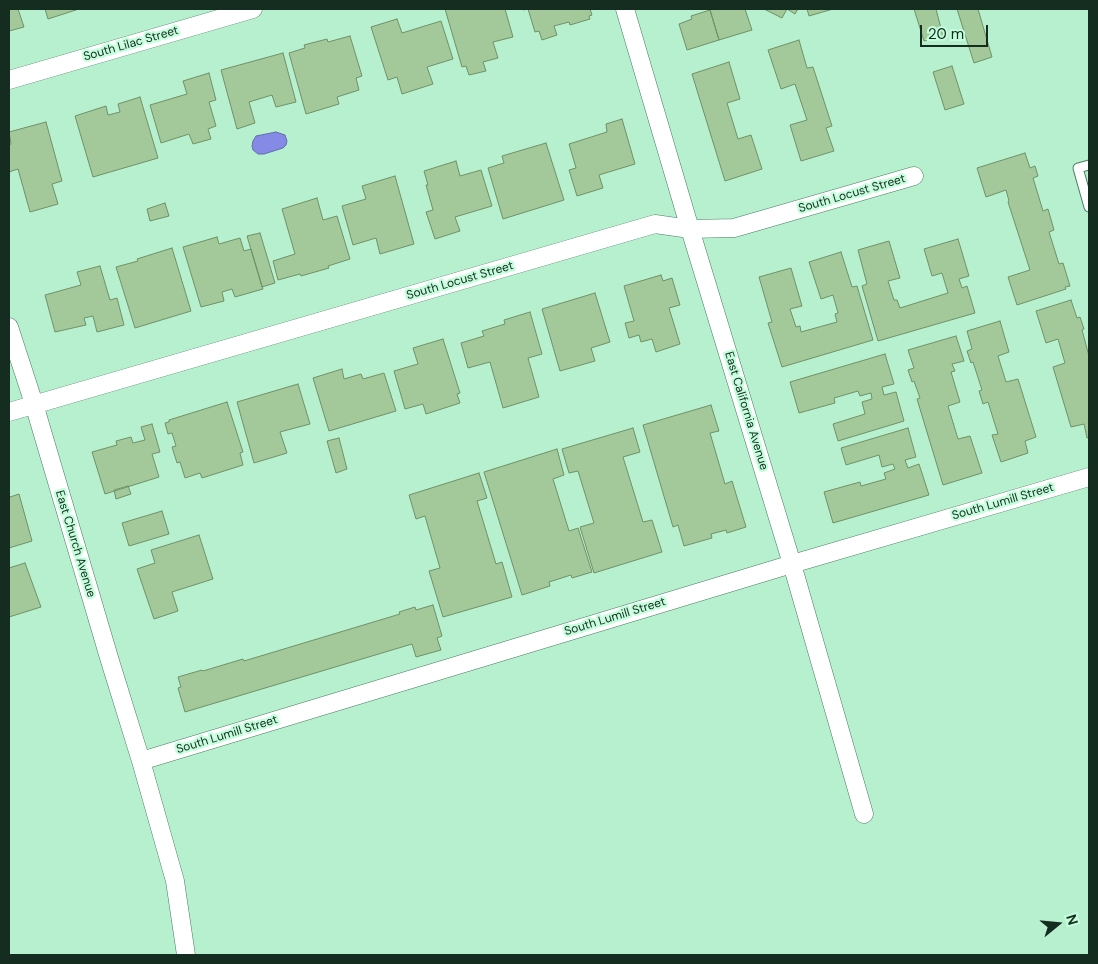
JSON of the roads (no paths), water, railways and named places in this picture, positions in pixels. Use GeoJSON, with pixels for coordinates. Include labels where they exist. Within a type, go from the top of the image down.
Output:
{"type":"FeatureCollection","features":[{"type":"Feature","properties":{"kind":"street","name":"South Lilac Street"},"geometry":{"type":"LineString","coordinates":[[9,80],[253,9]]}},
{"type":"Feature","properties":{"kind":"street","name":"East California Avenue"},"geometry":{"type":"LineString","coordinates":[[625,9],[792,564],[864,814]]}},
{"type":"Feature","properties":{"kind":"street","name":"South Locust Street"},"geometry":{"type":"LineString","coordinates":[[9,412],[655,224],[690,229],[734,228],[914,176]]}},
{"type":"Feature","properties":{"kind":"street","name":"East Church Avenue"},"geometry":{"type":"LineString","coordinates":[[9,326],[141,761],[175,881],[186,955]]}},
{"type":"Feature","properties":{"kind":"street","name":"South Lumill Street"},"geometry":{"type":"LineString","coordinates":[[141,761],[792,564],[1089,477]]}},
{"type":"Feature","properties":{"kind":"lane"},"geometry":{"type":"LineString","coordinates":[[1089,165],[1078,168],[1089,207]]}},
{"type":"Feature","properties":{"kind":"water"},"geometry":{"type":"Polygon","coordinates":[[[276,132],[285,135],[287,141],[283,148],[264,154],[258,154],[253,150],[253,141],[256,136],[276,132]]]}}]}
